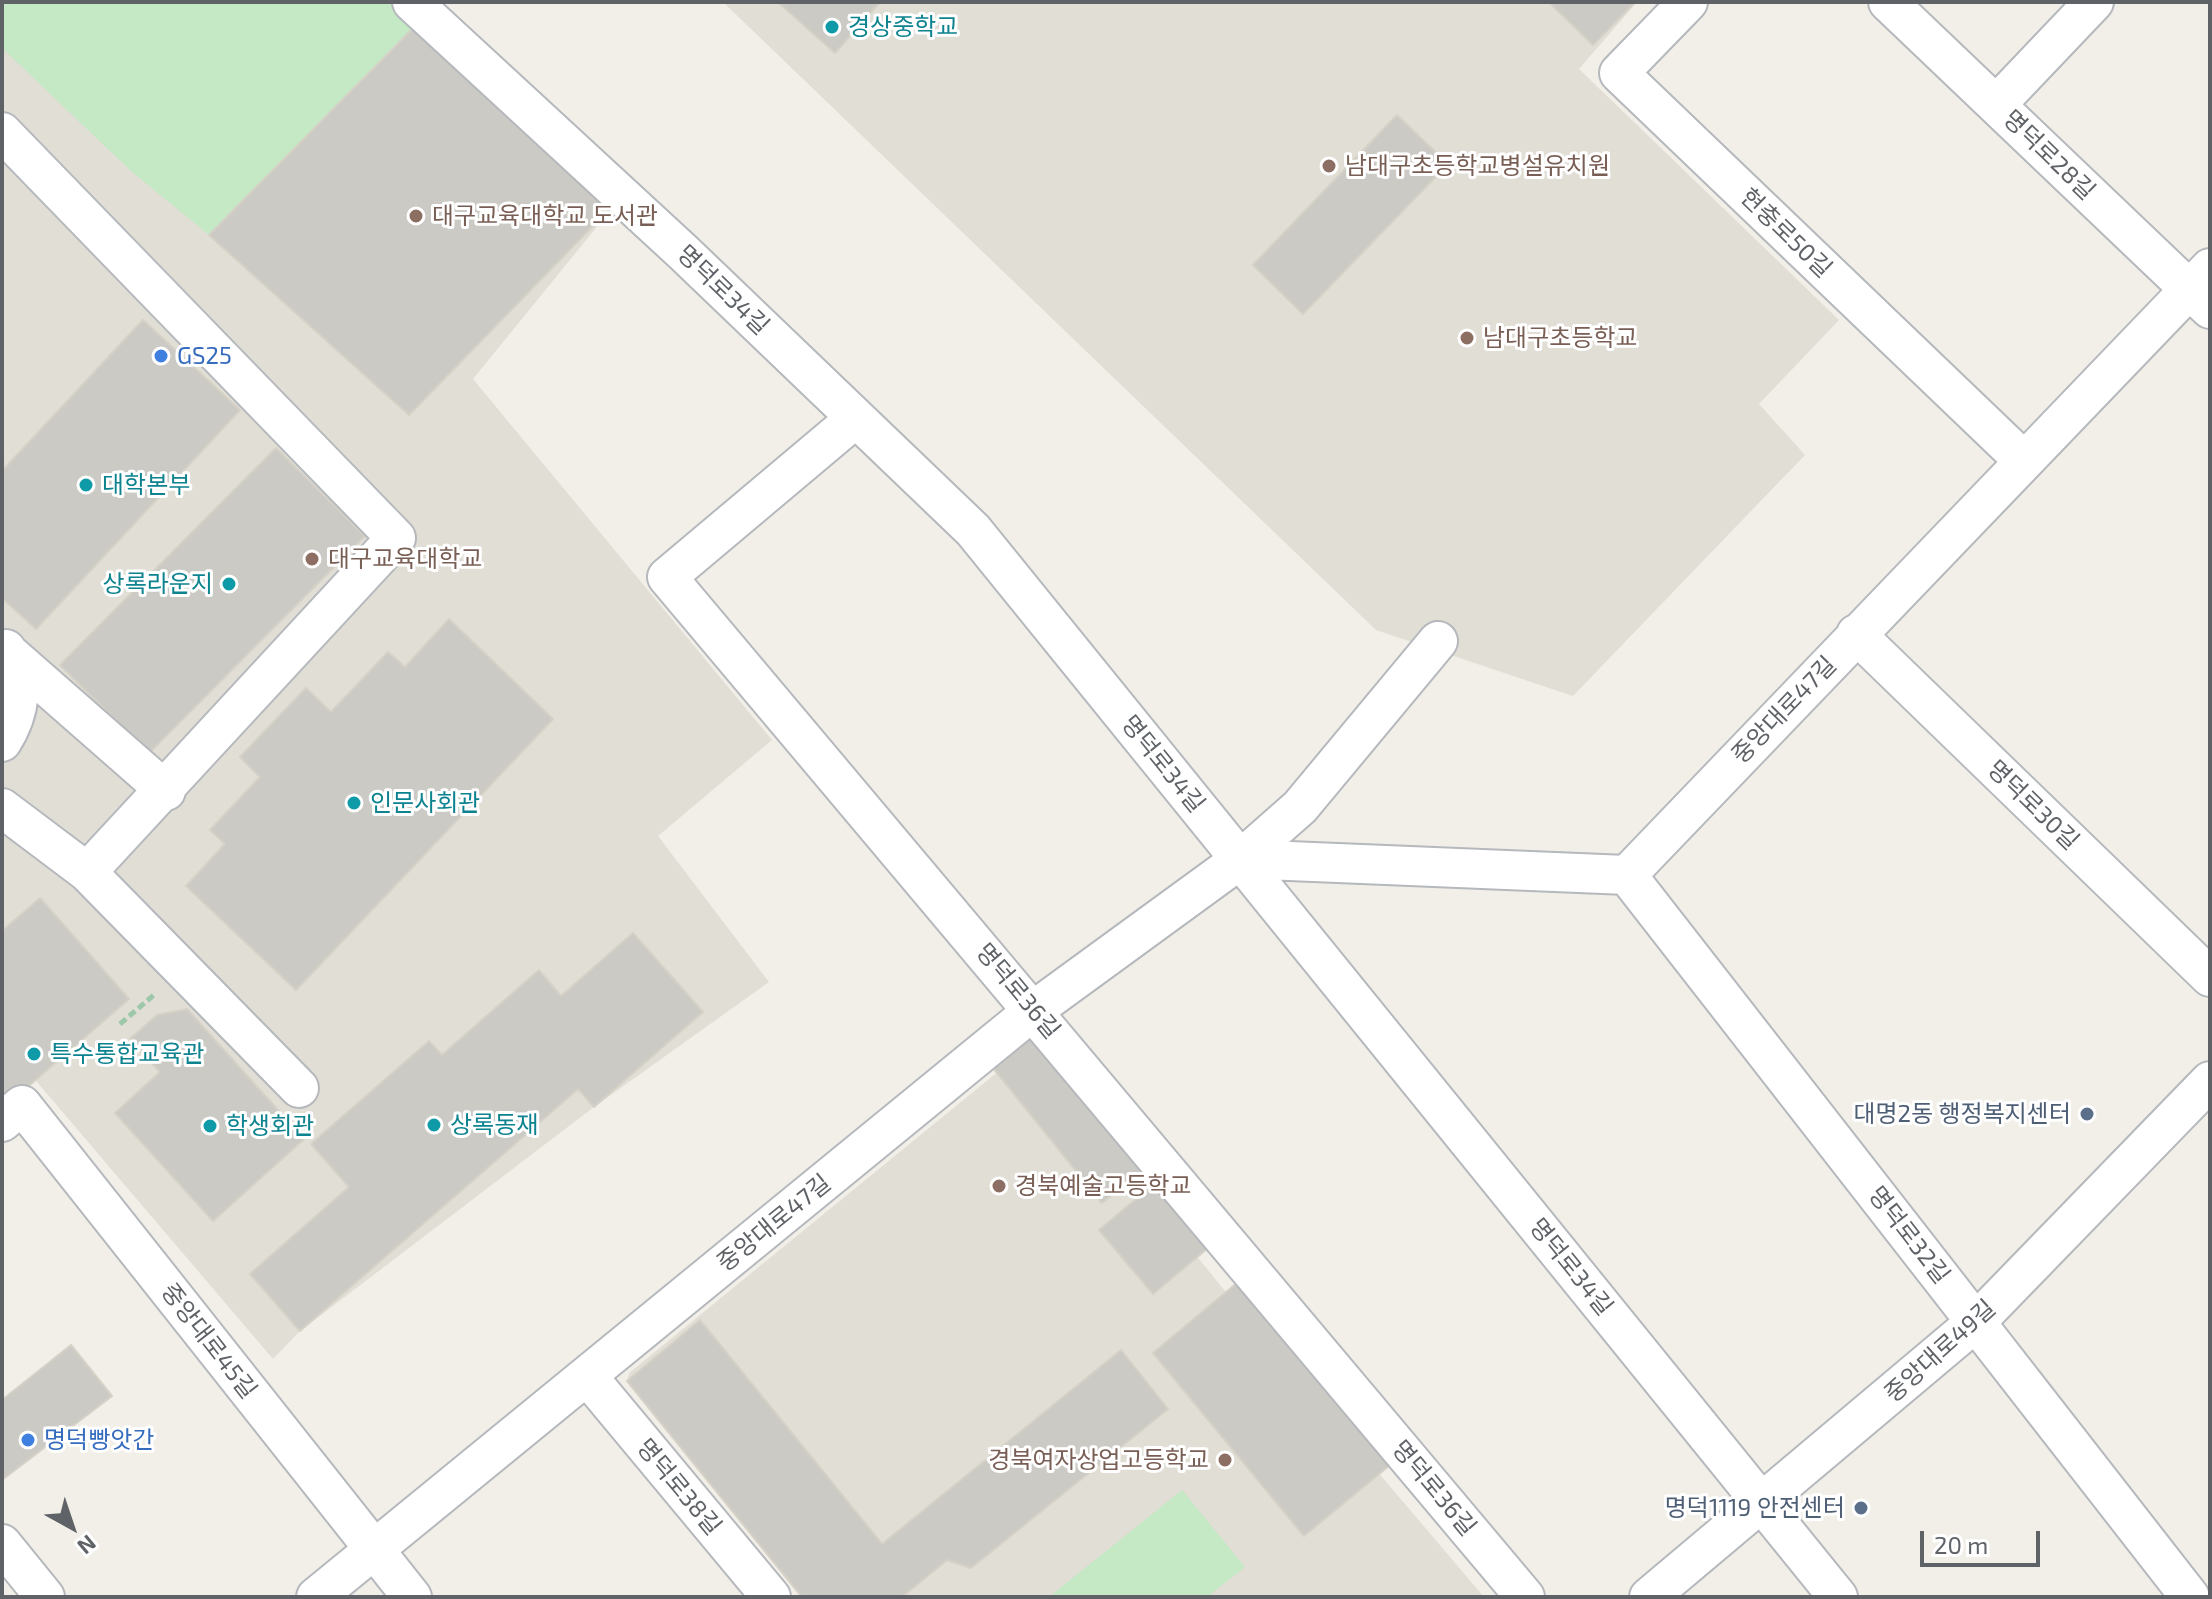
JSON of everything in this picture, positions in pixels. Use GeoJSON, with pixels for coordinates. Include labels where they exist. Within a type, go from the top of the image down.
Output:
{"type":"FeatureCollection","features":[{"type":"Feature","properties":{"kind":"street","name":"명덕로34길"},"geometry":{"type":"LineString","coordinates":[[412,2],[684,253],[973,530],[1838,1597]]}},
{"type":"Feature","properties":{"kind":"street","name":"현충로50길"},"geometry":{"type":"LineString","coordinates":[[1688,2],[1619,73],[2024,461]]}},
{"type":"Feature","properties":{"kind":"street","name":"명덕로28길"},"geometry":{"type":"LineString","coordinates":[[1888,2],[1996,105],[2203,289]]}},
{"type":"Feature","properties":{"kind":"street"},"geometry":{"type":"LineString","coordinates":[[1996,105],[2094,2]]}},
{"type":"Feature","properties":{"kind":"street"},"geometry":{"type":"LineString","coordinates":[[2,132],[396,538],[166,791],[87,872]]}},
{"type":"Feature","properties":{"kind":"street","name":"중앙대로47길"},"geometry":{"type":"LineString","coordinates":[[1627,875],[2024,461],[2203,289]]}},
{"type":"Feature","properties":{"kind":"street","name":"명덕로36길"},"geometry":{"type":"LineString","coordinates":[[856,418],[667,577],[1525,1597]]}},
{"type":"Feature","properties":{"kind":"street","name":"명덕로30길"},"geometry":{"type":"LineString","coordinates":[[1856,634],[2210,977]]}},
{"type":"Feature","properties":{"kind":"street","name":"중앙대로47길"},"geometry":{"type":"LineString","coordinates":[[316,1597],[1034,1010],[1241,859],[1300,807],[1438,641]]}},
{"type":"Feature","properties":{"kind":"street"},"geometry":{"type":"LineString","coordinates":[[6,649],[166,791]]}},
{"type":"Feature","properties":{"kind":"street"},"geometry":{"type":"LineString","coordinates":[[2,742],[12,727],[19,704],[19,679],[6,649]]}},
{"type":"Feature","properties":{"kind":"street"},"geometry":{"type":"LineString","coordinates":[[2,808],[87,872],[299,1088]]}},
{"type":"Feature","properties":{"kind":"street"},"geometry":{"type":"LineString","coordinates":[[1241,859],[1627,875]]}},
{"type":"Feature","properties":{"kind":"street","name":"명덕로32길"},"geometry":{"type":"LineString","coordinates":[[1627,875],[2190,1597]]}},
{"type":"Feature","properties":{"kind":"street","name":"중앙대로49길"},"geometry":{"type":"LineString","coordinates":[[1649,1597],[1977,1321],[2210,1081]]}},
{"type":"Feature","properties":{"kind":"street","name":"중앙대로45길"},"geometry":{"type":"LineString","coordinates":[[2,1122],[22,1105],[412,1597]]}},
{"type":"Feature","properties":{"kind":"street","name":"명덕로38길"},"geometry":{"type":"LineString","coordinates":[[588,1377],[771,1597]]}},
{"type":"Feature","properties":{"kind":"street"},"geometry":{"type":"LineString","coordinates":[[2,1544],[45,1597]]}},
{"type":"Feature","properties":{"kind":"shaded area","name":"대구교육대학교"},"geometry":{"type":"Polygon","coordinates":[[[2,2],[622,196],[473,379],[772,740],[658,836],[769,982],[594,1107],[300,1331],[273,1359],[2,1041],[2,2]]]}},
{"type":"Feature","properties":{"kind":"shaded area","name":"남대구초등학교"},"geometry":{"type":"Polygon","coordinates":[[[723,2],[1637,2],[1579,69],[1839,320],[1759,404],[1805,455],[1573,696],[1376,630],[723,2]]]}},
{"type":"Feature","properties":{"kind":"shaded area","name":"경북예술고등학교"},"geometry":{"type":"Polygon","coordinates":[[[1027,1048],[1252,1324],[1484,1597],[802,1597],[627,1381],[629,1373],[1027,1048]]]}},
{"type":"Feature","properties":{"kind":"green space"},"geometry":{"type":"Polygon","coordinates":[[[2,2],[412,2],[426,15],[209,235],[131,171],[2,48],[2,2]]]}},
{"type":"Feature","properties":{"kind":"green space"},"geometry":{"type":"Polygon","coordinates":[[[1182,1490],[1245,1567],[1207,1597],[1049,1597],[1182,1490]]]}},
{"type":"Feature","properties":{"kind":"building","name":"경상중학교"},"geometry":{"type":"Polygon","coordinates":[[[778,2],[880,2],[835,53],[778,2]]]}},
{"type":"Feature","properties":{"kind":"building"},"geometry":{"type":"Polygon","coordinates":[[[1549,2],[1635,2],[1593,45],[1549,2]]]}},
{"type":"Feature","properties":{"kind":"building","name":"대구교육대학교 도서관"},"geometry":{"type":"Polygon","coordinates":[[[426,15],[622,196],[409,415],[209,235],[426,15]]]}},
{"type":"Feature","properties":{"kind":"building"},"geometry":{"type":"Polygon","coordinates":[[[1397,115],[1448,164],[1303,314],[1253,265],[1397,115]]]}},
{"type":"Feature","properties":{"kind":"building","name":"대학본부"},"geometry":{"type":"Polygon","coordinates":[[[143,320],[240,410],[36,629],[2,598],[2,471],[143,320]]]}},
{"type":"Feature","properties":{"kind":"building","name":"상록라운지"},"geometry":{"type":"Polygon","coordinates":[[[276,448],[365,536],[149,753],[60,665],[276,448]]]}},
{"type":"Feature","properties":{"kind":"building","name":"인문사회관"},"geometry":{"type":"Polygon","coordinates":[[[449,619],[553,719],[296,990],[186,886],[225,844],[210,830],[260,777],[240,757],[306,688],[331,712],[388,652],[405,667],[449,619]]]}},
{"type":"Feature","properties":{"kind":"building","name":"특수통합교육관"},"geometry":{"type":"Polygon","coordinates":[[[40,898],[129,999],[2,1109],[2,931],[40,898]]]}},
{"type":"Feature","properties":{"kind":"building","name":"상록동재"},"geometry":{"type":"Polygon","coordinates":[[[633,933],[703,1012],[594,1107],[578,1089],[300,1331],[250,1274],[349,1187],[311,1144],[429,1041],[442,1055],[539,970],[561,996],[633,933]]]}},
{"type":"Feature","properties":{"kind":"building","name":"학생회관"},"geometry":{"type":"Polygon","coordinates":[[[187,1009],[304,1139],[213,1221],[115,1113],[160,1072],[130,1039],[157,1015],[187,1009]]]}},
{"type":"Feature","properties":{"kind":"building"},"geometry":{"type":"Polygon","coordinates":[[[1033,1028],[1147,1168],[1102,1203],[989,1063],[1033,1028]]]}},
{"type":"Feature","properties":{"kind":"building"},"geometry":{"type":"Polygon","coordinates":[[[1154,1184],[1208,1248],[1153,1294],[1099,1230],[1154,1184]]]}},
{"type":"Feature","properties":{"kind":"building"},"geometry":{"type":"Polygon","coordinates":[[[1238,1282],[1390,1465],[1304,1536],[1153,1353],[1238,1282]]]}},
{"type":"Feature","properties":{"kind":"building"},"geometry":{"type":"Polygon","coordinates":[[[700,1320],[882,1544],[1121,1350],[1168,1409],[971,1568],[947,1560],[902,1597],[802,1597],[627,1381],[700,1320]]]}},
{"type":"Feature","properties":{"kind":"building","name":"명덕빵앗간"},"geometry":{"type":"Polygon","coordinates":[[[71,1345],[112,1396],[2,1480],[2,1400],[71,1345]]]}},
{"type":"Feature","properties":{"kind":"place","name":"경상중학교"},"geometry":{"type":"Point","coordinates":[832,27]}},
{"type":"Feature","properties":{"kind":"place","name":"남대구초등학교병설유치원"},"geometry":{"type":"Point","coordinates":[1329,166]}},
{"type":"Feature","properties":{"kind":"place","name":"대구교육대학교 도서관"},"geometry":{"type":"Point","coordinates":[416,216]}},
{"type":"Feature","properties":{"kind":"place","name":"남대구초등학교"},"geometry":{"type":"Point","coordinates":[1467,338]}},
{"type":"Feature","properties":{"kind":"place","name":"GS25"},"geometry":{"type":"Point","coordinates":[161,356]}},
{"type":"Feature","properties":{"kind":"place","name":"대학본부"},"geometry":{"type":"Point","coordinates":[86,485]}},
{"type":"Feature","properties":{"kind":"place","name":"대구교육대학교"},"geometry":{"type":"Point","coordinates":[312,559]}},
{"type":"Feature","properties":{"kind":"place","name":"상록라운지"},"geometry":{"type":"Point","coordinates":[229,584]}},
{"type":"Feature","properties":{"kind":"place","name":"인문사회관"},"geometry":{"type":"Point","coordinates":[354,803]}},
{"type":"Feature","properties":{"kind":"place","name":"특수통합교육관"},"geometry":{"type":"Point","coordinates":[34,1054]}},
{"type":"Feature","properties":{"kind":"place","name":"대명2동 행정복지센터"},"geometry":{"type":"Point","coordinates":[2087,1114]}},
{"type":"Feature","properties":{"kind":"place","name":"상록동재"},"geometry":{"type":"Point","coordinates":[434,1125]}},
{"type":"Feature","properties":{"kind":"place","name":"학생회관"},"geometry":{"type":"Point","coordinates":[210,1126]}},
{"type":"Feature","properties":{"kind":"place","name":"경북예술고등학교"},"geometry":{"type":"Point","coordinates":[999,1186]}},
{"type":"Feature","properties":{"kind":"place","name":"명덕빵앗간"},"geometry":{"type":"Point","coordinates":[28,1440]}},
{"type":"Feature","properties":{"kind":"place","name":"경북여자상업고등학교"},"geometry":{"type":"Point","coordinates":[1225,1460]}},
{"type":"Feature","properties":{"kind":"place","name":"명덕1119 안전센터"},"geometry":{"type":"Point","coordinates":[1861,1508]}}]}
